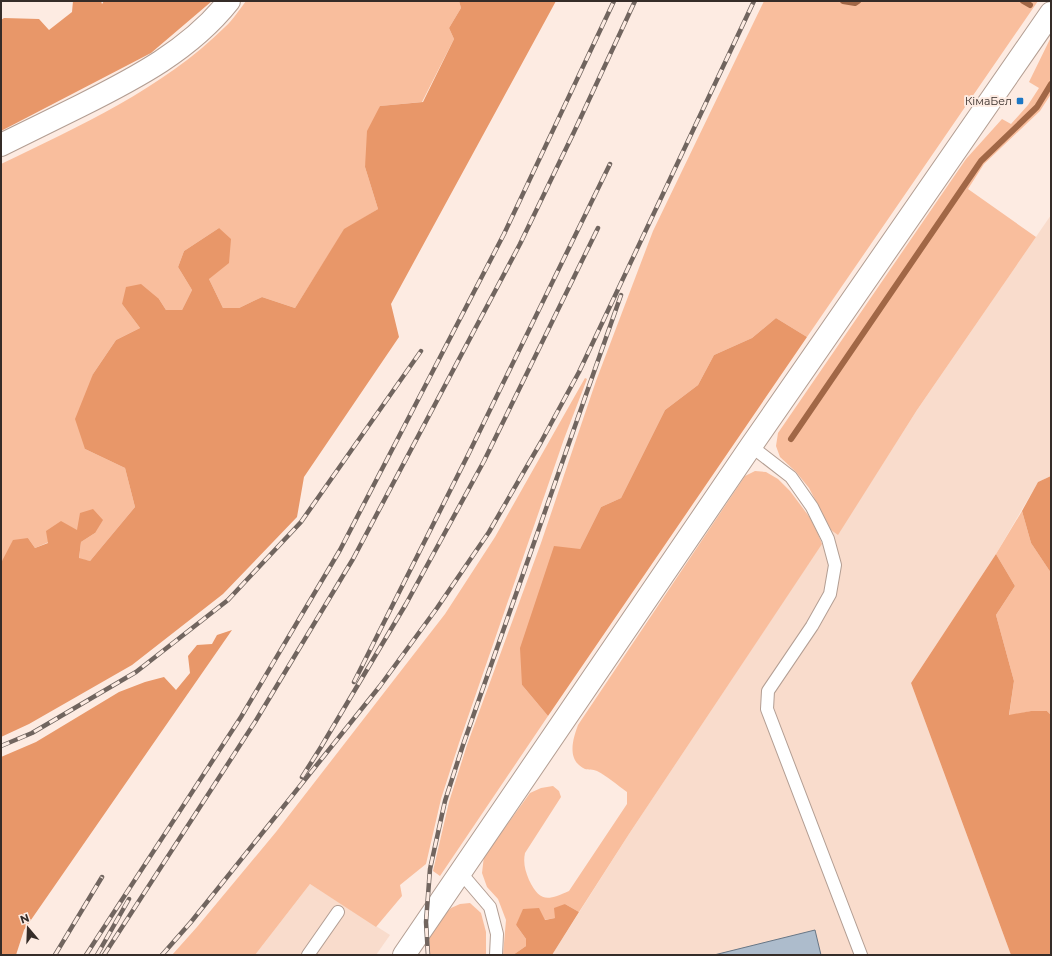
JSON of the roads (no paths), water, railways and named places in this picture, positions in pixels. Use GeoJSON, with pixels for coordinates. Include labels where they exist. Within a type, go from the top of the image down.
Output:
{"type":"FeatureCollection","features":[{"type":"Feature","properties":{"kind":"street"},"geometry":{"type":"LineString","coordinates":[[1,145],[119,87],[171,56],[216,17],[229,1]]}},
{"type":"Feature","properties":{"kind":"street"},"geometry":{"type":"LineString","coordinates":[[404,955],[751,446],[1051,13]]}},
{"type":"Feature","properties":{"kind":"lane"},"geometry":{"type":"LineString","coordinates":[[751,446],[792,477],[812,507],[828,539],[835,565],[830,594],[812,626],[768,691],[767,709],[861,955]]}},
{"type":"Feature","properties":{"kind":"lane"},"geometry":{"type":"LineString","coordinates":[[461,873],[490,908],[497,934],[496,955]]}},
{"type":"Feature","properties":{"kind":"lane"},"geometry":{"type":"LineString","coordinates":[[308,955],[338,912]]}},
{"type":"Feature","properties":{"kind":"waterway"},"geometry":{"type":"LineString","coordinates":[[843,1],[855,3],[858,1]]}},
{"type":"Feature","properties":{"kind":"waterway"},"geometry":{"type":"LineString","coordinates":[[1023,1],[1030,5]]}},
{"type":"Feature","properties":{"kind":"waterway"},"geometry":{"type":"LineString","coordinates":[[791,439],[981,161],[1037,107],[1051,84]]}},
{"type":"Feature","properties":{"kind":"railway"},"geometry":{"type":"LineString","coordinates":[[86,955],[241,717],[340,550],[504,234],[614,1]]}},
{"type":"Feature","properties":{"kind":"railway"},"geometry":{"type":"LineString","coordinates":[[104,955],[255,722],[353,559],[520,244],[635,1]]}},
{"type":"Feature","properties":{"kind":"railway"},"geometry":{"type":"LineString","coordinates":[[162,955],[191,922],[380,686],[437,608],[489,532],[579,372],[754,1]]}},
{"type":"Feature","properties":{"kind":"railway"},"geometry":{"type":"LineString","coordinates":[[354,682],[469,453],[610,164]]}},
{"type":"Feature","properties":{"kind":"railway"},"geometry":{"type":"LineString","coordinates":[[302,777],[406,604],[484,461],[598,228]]}},
{"type":"Feature","properties":{"kind":"railway"},"geometry":{"type":"LineString","coordinates":[[428,955],[426,922],[430,869],[445,801],[463,745],[621,295]]}},
{"type":"Feature","properties":{"kind":"railway"},"geometry":{"type":"LineString","coordinates":[[1,746],[32,733],[136,672],[228,600],[301,522],[421,351]]}},
{"type":"Feature","properties":{"kind":"railway"},"geometry":{"type":"LineString","coordinates":[[55,955],[102,877]]}},
{"type":"Feature","properties":{"kind":"railway"},"geometry":{"type":"LineString","coordinates":[[97,955],[129,899]]}},
{"type":"Feature","properties":{"kind":"place","name":"КімаБел"},"geometry":{"type":"Point","coordinates":[1020,101]}}]}
